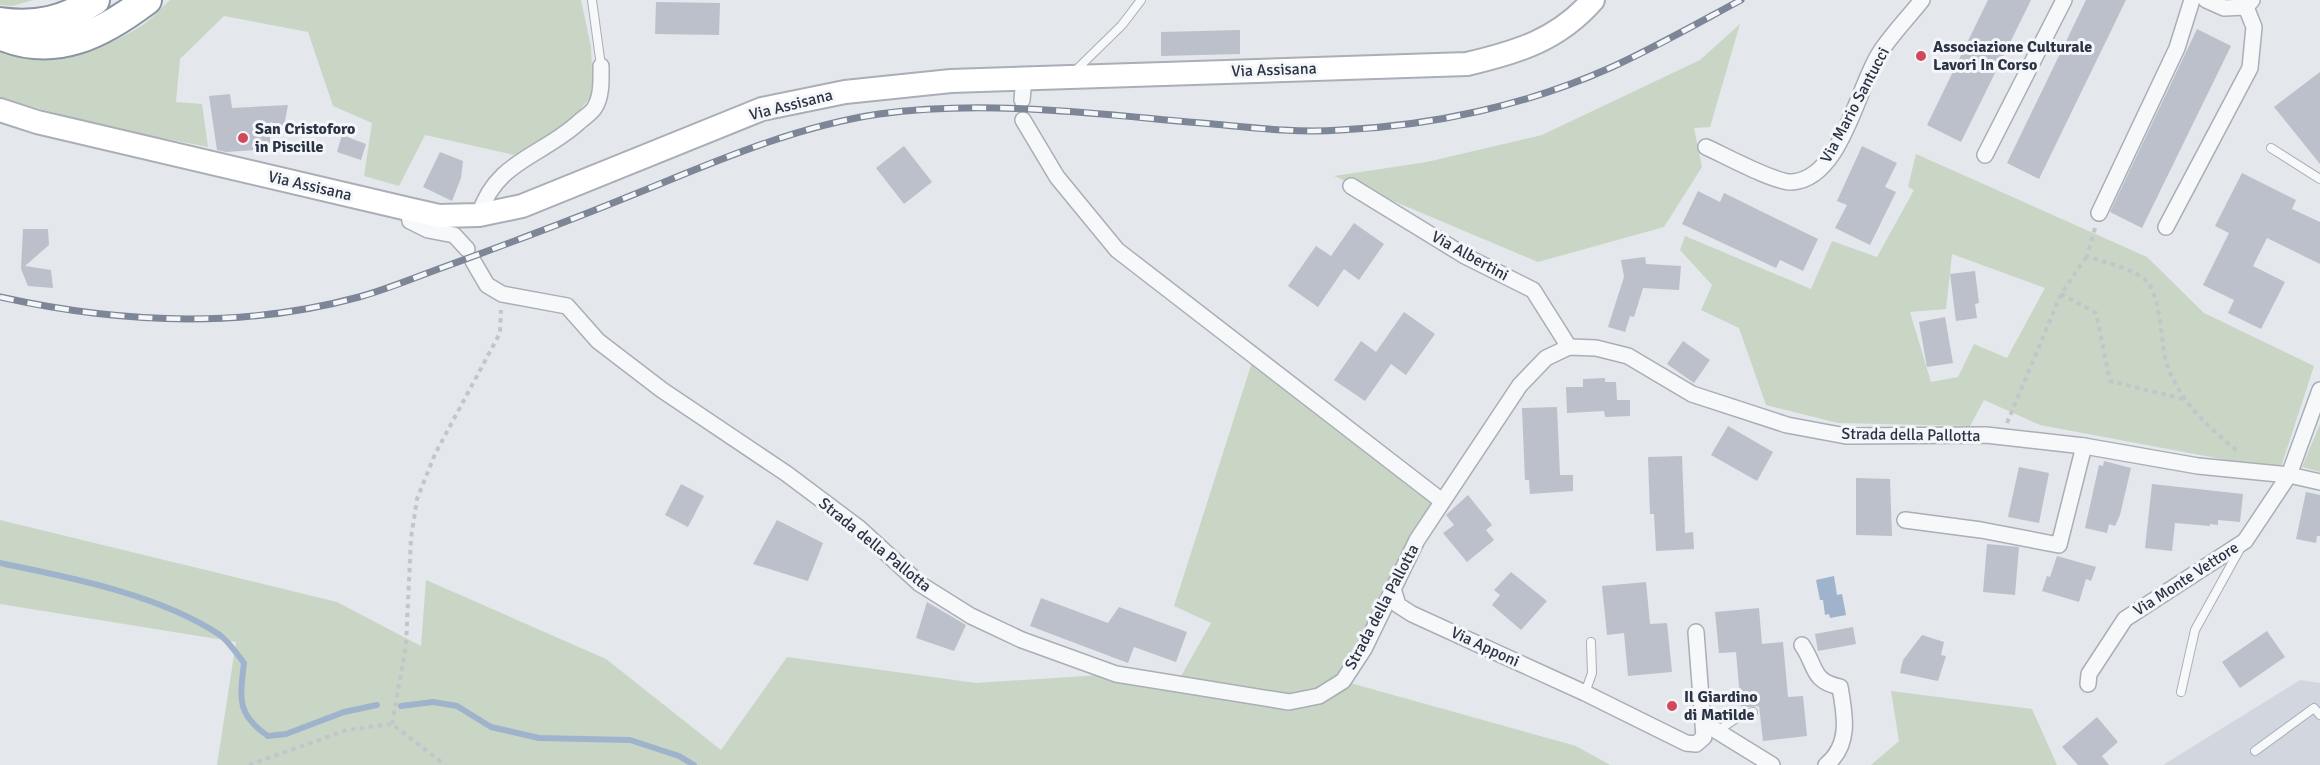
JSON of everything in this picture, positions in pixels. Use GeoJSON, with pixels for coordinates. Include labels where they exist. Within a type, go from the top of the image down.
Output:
{"type":"FeatureCollection","features":[{"type":"Feature","properties":{"kind":"highway"},"geometry":{"type":"LineString","coordinates":[[0,21],[25,14],[51,0]]}},
{"type":"Feature","properties":{"kind":"highway"},"geometry":{"type":"LineString","coordinates":[[0,21],[25,26],[53,22],[78,11],[95,0]]}},
{"type":"Feature","properties":{"kind":"highway"},"geometry":{"type":"LineString","coordinates":[[0,35],[18,43],[43,46],[67,43],[126,16],[147,0]]}},
{"type":"Feature","properties":{"kind":"main road","name":"Via Assisana"},"geometry":{"type":"LineString","coordinates":[[0,110],[37,122],[439,216],[479,216],[522,206],[762,109],[845,92],[951,81],[1023,89],[1070,77],[1467,64],[1510,54],[1557,34],[1593,0]]}},
{"type":"Feature","properties":{"kind":"street","name":"Via Mario Santucci"},"geometry":{"type":"LineString","coordinates":[[1706,147],[1767,175],[1791,182],[1818,173],[1849,124],[1878,55],[1922,0]]}},
{"type":"Feature","properties":{"kind":"street"},"geometry":{"type":"LineString","coordinates":[[1985,155],[2064,0]]}},
{"type":"Feature","properties":{"kind":"street"},"geometry":{"type":"LineString","coordinates":[[2098,213],[2177,48],[2192,0]]}},
{"type":"Feature","properties":{"kind":"street"},"geometry":{"type":"LineString","coordinates":[[2166,227],[2250,68],[2254,27],[2249,4],[2224,8],[2206,0]]}},
{"type":"Feature","properties":{"kind":"street"},"geometry":{"type":"LineString","coordinates":[[479,216],[486,195],[501,175],[569,131],[594,108],[601,90],[601,66]]}},
{"type":"Feature","properties":{"kind":"street"},"geometry":{"type":"LineString","coordinates":[[1023,120],[1058,177],[1117,250],[1442,501]]}},
{"type":"Feature","properties":{"kind":"street","name":"Via Albertini"},"geometry":{"type":"LineString","coordinates":[[1351,186],[1465,256],[1533,290],[1569,346]]}},
{"type":"Feature","properties":{"kind":"street"},"geometry":{"type":"LineString","coordinates":[[408,209],[411,221],[428,230],[454,235],[470,255],[487,285],[502,294]]}},
{"type":"Feature","properties":{"kind":"street","name":"Strada della Pallotta"},"geometry":{"type":"LineString","coordinates":[[502,294],[567,306],[598,341],[662,390],[787,474],[859,528],[920,584],[971,616],[1023,640],[1116,674],[1288,702],[1318,696],[1343,681],[1364,649],[1394,592],[1417,540],[1442,501],[1520,386],[1546,358],[1569,346],[1596,348],[1628,357],[1692,394],[1787,425],[1846,436],[2001,437],[2084,446],[2198,466],[2289,476],[2320,482]]}},
{"type":"Feature","properties":{"kind":"street","name":"Via Monte Vettore"},"geometry":{"type":"LineString","coordinates":[[2088,684],[2089,674],[2125,619],[2245,541],[2289,476],[2320,390]]}},
{"type":"Feature","properties":{"kind":"street"},"geometry":{"type":"LineString","coordinates":[[1905,520],[1981,530],[2059,545],[2084,446]]}},
{"type":"Feature","properties":{"kind":"street","name":"Via Apponi"},"geometry":{"type":"LineString","coordinates":[[1394,592],[1398,605],[1412,614],[1585,693],[1686,743],[1696,744],[1704,737],[1704,723]]}},
{"type":"Feature","properties":{"kind":"street"},"geometry":{"type":"LineString","coordinates":[[1696,632],[1704,723],[1719,730],[1772,765]]}},
{"type":"Feature","properties":{"kind":"street"},"geometry":{"type":"LineString","coordinates":[[1802,645],[1818,676],[1826,684],[1840,687],[1845,738],[1833,759],[1826,765]]}},
{"type":"Feature","properties":{"kind":"lane"},"geometry":{"type":"LineString","coordinates":[[592,0],[601,66]]}},
{"type":"Feature","properties":{"kind":"lane"},"geometry":{"type":"LineString","coordinates":[[1070,77],[1122,25],[1141,0]]}},
{"type":"Feature","properties":{"kind":"lane"},"geometry":{"type":"LineString","coordinates":[[2271,148],[2320,179]]}},
{"type":"Feature","properties":{"kind":"lane"},"geometry":{"type":"LineString","coordinates":[[2181,692],[2195,630],[2245,541]]}},
{"type":"Feature","properties":{"kind":"lane"},"geometry":{"type":"LineString","coordinates":[[1585,693],[1592,673],[1592,642]]}},
{"type":"Feature","properties":{"kind":"lane"},"geometry":{"type":"LineString","coordinates":[[2256,751],[2314,708],[2320,715]]}},
{"type":"Feature","properties":{"kind":"lane"},"geometry":{"type":"LineString","coordinates":[[1719,730],[1741,715],[1753,712]]}},
{"type":"Feature","properties":{"kind":"path"},"geometry":{"type":"LineString","coordinates":[[2001,437],[2061,294],[2087,256],[2098,213]]}},
{"type":"Feature","properties":{"kind":"path"},"geometry":{"type":"LineString","coordinates":[[2087,256],[2144,278],[2154,296],[2167,364],[2184,400],[2217,435],[2265,473]]}},
{"type":"Feature","properties":{"kind":"path"},"geometry":{"type":"LineString","coordinates":[[392,724],[406,645],[411,538],[417,499],[435,454],[500,333],[502,294]]}},
{"type":"Feature","properties":{"kind":"path"},"geometry":{"type":"LineString","coordinates":[[2061,294],[2096,312],[2110,381],[2184,400]]}},
{"type":"Feature","properties":{"kind":"path"},"geometry":{"type":"LineString","coordinates":[[249,765],[347,729],[392,724],[445,765]]}},
{"type":"Feature","properties":{"kind":"shaded area"},"geometry":{"type":"Polygon","coordinates":[[[2300,680],[2320,683],[2320,765],[2163,765],[2300,680]]]}},
{"type":"Feature","properties":{"kind":"green space"},"geometry":{"type":"Polygon","coordinates":[[[0,0],[33,0],[12,6],[0,5],[0,0]]]}},
{"type":"Feature","properties":{"kind":"green space"},"geometry":{"type":"Polygon","coordinates":[[[170,0],[581,0],[591,47],[593,94],[570,122],[514,155],[425,135],[399,186],[364,176],[372,123],[333,106],[308,32],[224,16],[180,59],[176,102],[202,104],[208,147],[115,129],[0,98],[0,52],[17,57],[53,58],[89,50],[138,28],[170,0]]]}},
{"type":"Feature","properties":{"kind":"green space"},"geometry":{"type":"Polygon","coordinates":[[[1740,24],[1710,127],[1694,128],[1702,167],[1664,227],[1538,262],[1334,176],[1427,162],[1542,135],[1700,60],[1740,24]]]}},
{"type":"Feature","properties":{"kind":"green space"},"geometry":{"type":"Polygon","coordinates":[[[1916,154],[2147,257],[2204,313],[2314,366],[2280,470],[2040,425],[1984,400],[1970,426],[1838,423],[1766,405],[1739,328],[1701,310],[1712,285],[1680,250],[1685,236],[1811,289],[1832,241],[1877,257],[1914,190],[1908,187],[1916,154]],[[1952,254],[1946,309],[1910,312],[1931,382],[1958,377],[1974,344],[2007,358],[2045,288],[1952,254]]]}},
{"type":"Feature","properties":{"kind":"green space"},"geometry":{"type":"Polygon","coordinates":[[[1254,356],[1442,501],[1343,681],[1576,746],[1610,765],[217,765],[236,642],[0,604],[0,520],[337,602],[421,646],[426,580],[606,659],[721,750],[787,657],[976,683],[1116,674],[1176,685],[1211,623],[1174,606],[1254,356]]]}},
{"type":"Feature","properties":{"kind":"green space"},"geometry":{"type":"Polygon","coordinates":[[[2320,424],[2320,472],[2302,467],[2320,424]]]}},
{"type":"Feature","properties":{"kind":"green space"},"geometry":{"type":"Polygon","coordinates":[[[1891,691],[2032,709],[2057,765],[1871,765],[1899,741],[1891,691]]]}},
{"type":"Feature","properties":{"kind":"water"},"geometry":{"type":"Polygon","coordinates":[[[1834,576],[1837,595],[1842,594],[1846,615],[1830,618],[1829,614],[1825,615],[1816,580],[1834,576]]]}},
{"type":"Feature","properties":{"kind":"building"},"geometry":{"type":"Polygon","coordinates":[[[1988,0],[2031,0],[1961,142],[1927,125],[1988,0]]]}},
{"type":"Feature","properties":{"kind":"building"},"geometry":{"type":"Polygon","coordinates":[[[2086,0],[2126,0],[2039,179],[2007,163],[2086,0]]]}},
{"type":"Feature","properties":{"kind":"building"},"geometry":{"type":"Polygon","coordinates":[[[656,2],[720,3],[719,35],[655,34],[656,2]]]}},
{"type":"Feature","properties":{"kind":"building"},"geometry":{"type":"Polygon","coordinates":[[[2197,29],[2231,46],[2142,228],[2110,212],[2197,29]]]}},
{"type":"Feature","properties":{"kind":"building"},"geometry":{"type":"Polygon","coordinates":[[[1240,30],[1240,54],[1161,56],[1161,32],[1240,30]]]}},
{"type":"Feature","properties":{"kind":"building"},"geometry":{"type":"Polygon","coordinates":[[[2320,72],[2320,164],[2274,107],[2320,72]]]}},
{"type":"Feature","properties":{"kind":"building"},"geometry":{"type":"Polygon","coordinates":[[[230,94],[232,108],[288,105],[284,126],[270,122],[270,149],[226,152],[217,150],[209,96],[230,94]]]}},
{"type":"Feature","properties":{"kind":"building"},"geometry":{"type":"Polygon","coordinates":[[[342,135],[366,144],[361,160],[337,152],[342,135]]]}},
{"type":"Feature","properties":{"kind":"building"},"geometry":{"type":"Polygon","coordinates":[[[904,146],[932,182],[904,204],[876,168],[904,146]]]}},
{"type":"Feature","properties":{"kind":"building"},"geometry":{"type":"Polygon","coordinates":[[[1862,146],[1897,163],[1885,187],[1896,192],[1870,245],[1835,228],[1847,205],[1837,201],[1862,146]]]}},
{"type":"Feature","properties":{"kind":"building"},"geometry":{"type":"Polygon","coordinates":[[[440,152],[463,161],[461,178],[452,201],[423,187],[440,152]]]}},
{"type":"Feature","properties":{"kind":"building"},"geometry":{"type":"Polygon","coordinates":[[[2242,173],[2296,200],[2292,209],[2320,222],[2320,264],[2267,238],[2253,266],[2285,282],[2261,329],[2228,313],[2234,300],[2203,285],[2229,233],[2215,226],[2242,173]]]}},
{"type":"Feature","properties":{"kind":"building"},"geometry":{"type":"Polygon","coordinates":[[[1698,191],[1720,202],[1724,193],[1818,239],[1803,271],[1780,260],[1776,268],[1682,224],[1698,191]]]}},
{"type":"Feature","properties":{"kind":"building"},"geometry":{"type":"Polygon","coordinates":[[[1354,223],[1384,244],[1359,280],[1344,269],[1318,307],[1288,286],[1316,246],[1331,256],[1354,223]]]}},
{"type":"Feature","properties":{"kind":"building"},"geometry":{"type":"Polygon","coordinates":[[[23,229],[48,229],[49,245],[25,266],[51,270],[53,288],[28,286],[21,269],[23,229]]]}},
{"type":"Feature","properties":{"kind":"building"},"geometry":{"type":"Polygon","coordinates":[[[1645,257],[1646,264],[1681,266],[1679,290],[1643,288],[1634,317],[1630,316],[1625,332],[1608,327],[1624,277],[1621,260],[1645,257]]]}},
{"type":"Feature","properties":{"kind":"building"},"geometry":{"type":"Polygon","coordinates":[[[1975,271],[1979,303],[1975,304],[1977,318],[1956,321],[1950,274],[1975,271]]]}},
{"type":"Feature","properties":{"kind":"building"},"geometry":{"type":"Polygon","coordinates":[[[1404,312],[1435,334],[1406,375],[1391,364],[1365,401],[1334,380],[1361,341],[1376,352],[1404,312]]]}},
{"type":"Feature","properties":{"kind":"building"},"geometry":{"type":"Polygon","coordinates":[[[1945,317],[1953,363],[1927,367],[1919,322],[1945,317]]]}},
{"type":"Feature","properties":{"kind":"building"},"geometry":{"type":"Polygon","coordinates":[[[1683,341],[1710,360],[1694,383],[1667,364],[1683,341]]]}},
{"type":"Feature","properties":{"kind":"building"},"geometry":{"type":"Polygon","coordinates":[[[1605,378],[1605,382],[1616,382],[1617,400],[1630,400],[1630,416],[1605,417],[1604,411],[1567,413],[1566,387],[1583,387],[1583,379],[1605,378]]]}},
{"type":"Feature","properties":{"kind":"building"},"geometry":{"type":"Polygon","coordinates":[[[1557,407],[1560,475],[1573,475],[1573,491],[1530,494],[1529,480],[1525,480],[1522,408],[1557,407]]]}},
{"type":"Feature","properties":{"kind":"building"},"geometry":{"type":"Polygon","coordinates":[[[1728,426],[1773,452],[1757,481],[1711,455],[1728,426]]]}},
{"type":"Feature","properties":{"kind":"building"},"geometry":{"type":"Polygon","coordinates":[[[1682,456],[1685,533],[1693,532],[1694,549],[1656,551],[1654,514],[1650,514],[1648,457],[1682,456]]]}},
{"type":"Feature","properties":{"kind":"building"},"geometry":{"type":"Polygon","coordinates":[[[2104,461],[2131,468],[2120,515],[2115,526],[2109,524],[2107,533],[2085,528],[2099,465],[2103,466],[2104,461]]]}},
{"type":"Feature","properties":{"kind":"building"},"geometry":{"type":"Polygon","coordinates":[[[2019,467],[2049,473],[2039,523],[2008,517],[2019,467]]]}},
{"type":"Feature","properties":{"kind":"building"},"geometry":{"type":"Polygon","coordinates":[[[1856,478],[1890,479],[1892,536],[1856,535],[1856,478]]]}},
{"type":"Feature","properties":{"kind":"building"},"geometry":{"type":"Polygon","coordinates":[[[681,484],[704,496],[688,527],[665,515],[681,484]]]}},
{"type":"Feature","properties":{"kind":"building"},"geometry":{"type":"Polygon","coordinates":[[[2152,484],[2243,494],[2240,522],[2218,520],[2218,525],[2210,524],[2210,526],[2175,523],[2172,551],[2145,548],[2152,484]]]}},
{"type":"Feature","properties":{"kind":"building"},"geometry":{"type":"Polygon","coordinates":[[[2306,492],[2320,495],[2320,536],[2317,536],[2316,543],[2296,539],[2306,492]]]}},
{"type":"Feature","properties":{"kind":"building"},"geometry":{"type":"Polygon","coordinates":[[[1468,495],[1492,525],[1486,530],[1494,540],[1467,562],[1443,533],[1454,525],[1446,515],[1468,495]]]}},
{"type":"Feature","properties":{"kind":"building"},"geometry":{"type":"Polygon","coordinates":[[[777,520],[823,543],[808,581],[753,564],[777,520]]]}},
{"type":"Feature","properties":{"kind":"building"},"geometry":{"type":"Polygon","coordinates":[[[1987,544],[2019,547],[2015,595],[1983,592],[1987,544]]]}},
{"type":"Feature","properties":{"kind":"building"},"geometry":{"type":"Polygon","coordinates":[[[2057,556],[2096,567],[2091,581],[2086,579],[2079,602],[2042,591],[2047,576],[2050,577],[2057,556]]]}},
{"type":"Feature","properties":{"kind":"building"},"geometry":{"type":"Polygon","coordinates":[[[1511,572],[1547,601],[1521,630],[1492,605],[1500,595],[1494,590],[1511,572]]]}},
{"type":"Feature","properties":{"kind":"building"},"geometry":{"type":"Polygon","coordinates":[[[1646,582],[1650,624],[1667,623],[1672,672],[1628,676],[1624,633],[1607,635],[1602,586],[1646,582]]]}},
{"type":"Feature","properties":{"kind":"building"},"geometry":{"type":"Polygon","coordinates":[[[1041,598],[1108,623],[1119,607],[1187,632],[1176,662],[1134,647],[1128,663],[1030,626],[1041,598]]]}},
{"type":"Feature","properties":{"kind":"building"},"geometry":{"type":"Polygon","coordinates":[[[927,602],[966,625],[954,651],[916,638],[927,602]]]}},
{"type":"Feature","properties":{"kind":"building"},"geometry":{"type":"Polygon","coordinates":[[[1759,608],[1762,644],[1783,642],[1788,697],[1803,696],[1807,736],[1763,741],[1759,706],[1741,708],[1736,652],[1719,653],[1715,612],[1759,608]]]}},
{"type":"Feature","properties":{"kind":"building"},"geometry":{"type":"Polygon","coordinates":[[[1853,627],[1856,644],[1818,651],[1815,634],[1853,627]]]}},
{"type":"Feature","properties":{"kind":"building"},"geometry":{"type":"Polygon","coordinates":[[[2267,631],[2285,657],[2240,688],[2222,662],[2267,631]]]}},
{"type":"Feature","properties":{"kind":"building"},"geometry":{"type":"Polygon","coordinates":[[[1922,635],[1944,642],[1941,655],[1946,656],[1938,681],[1900,673],[1903,660],[1922,635]]]}},
{"type":"Feature","properties":{"kind":"building"},"geometry":{"type":"Polygon","coordinates":[[[2097,717],[2118,742],[2102,756],[2109,765],[2078,765],[2062,747],[2097,717]]]}},
{"type":"Feature","properties":{"kind":"waterway"},"geometry":{"type":"LineString","coordinates":[[0,563],[84,581],[143,598],[196,621],[220,635],[244,663],[241,696],[245,712],[250,720],[268,736],[286,734],[344,712],[377,705]]}},
{"type":"Feature","properties":{"kind":"waterway"},"geometry":{"type":"LineString","coordinates":[[401,706],[433,702],[457,706],[491,727],[539,738],[630,740],[679,756],[694,765]]}},
{"type":"Feature","properties":{"kind":"railway"},"geometry":{"type":"LineString","coordinates":[[0,297],[89,312],[180,319],[225,318],[315,307],[391,287],[784,137],[879,114],[921,110],[1004,108],[1308,131],[1410,124],[1513,103],[1580,80],[1645,51],[1741,0]]}},
{"type":"Feature","properties":{"kind":"place","name":"Associazione Culturale Lavori In Corso"},"geometry":{"type":"Point","coordinates":[1921,56]}},
{"type":"Feature","properties":{"kind":"place","name":"San Cristoforo in Piscille"},"geometry":{"type":"Point","coordinates":[243,138]}},
{"type":"Feature","properties":{"kind":"place","name":"Il Giardino di Matilde"},"geometry":{"type":"Point","coordinates":[1672,706]}}]}
